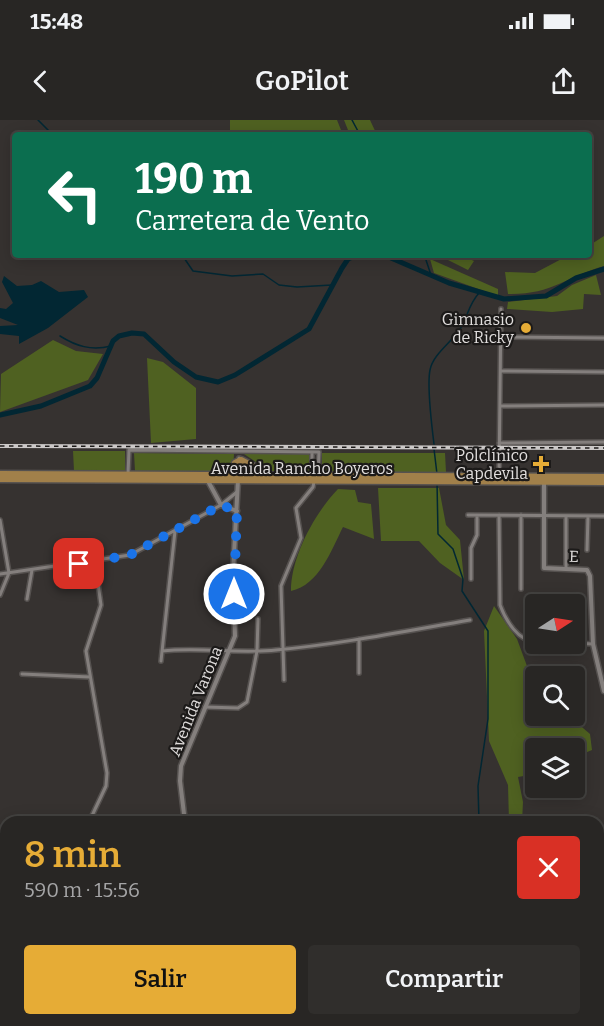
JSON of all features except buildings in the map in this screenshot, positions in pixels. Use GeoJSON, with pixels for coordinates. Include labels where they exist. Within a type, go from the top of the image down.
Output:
{"type":"FeatureCollection","features":[{"type":"Feature","properties":{"kind":"highway"},"geometry":{"type":"LineString","coordinates":[[237,476],[238,460],[271,475]]}},
{"type":"Feature","properties":{"kind":"highway","name":"Avenida Rancho Boyeros"},"geometry":{"type":"LineString","coordinates":[[0,474],[128,474],[604,483]]}},
{"type":"Feature","properties":{"kind":"highway","name":"Avenida Rancho Boyeros"},"geometry":{"type":"LineString","coordinates":[[0,479],[208,480],[271,475],[315,477]]}},
{"type":"Feature","properties":{"kind":"highway","name":"Avenida Rancho Boyeros"},"geometry":{"type":"LineString","coordinates":[[440,479],[604,477]]}},
{"type":"Feature","properties":{"kind":"street"},"geometry":{"type":"LineString","coordinates":[[500,477],[501,309]]}},
{"type":"Feature","properties":{"kind":"street"},"geometry":{"type":"LineString","coordinates":[[501,337],[604,338]]}},
{"type":"Feature","properties":{"kind":"street"},"geometry":{"type":"LineString","coordinates":[[501,371],[604,372]]}},
{"type":"Feature","properties":{"kind":"street"},"geometry":{"type":"LineString","coordinates":[[500,406],[604,405]]}},
{"type":"Feature","properties":{"kind":"street"},"geometry":{"type":"LineString","coordinates":[[500,443],[604,442]]}},
{"type":"Feature","properties":{"kind":"street"},"geometry":{"type":"LineString","coordinates":[[128,474],[129,450],[319,452],[313,487],[296,508],[301,538],[281,586],[284,680]]}},
{"type":"Feature","properties":{"kind":"street"},"geometry":{"type":"LineString","coordinates":[[236,452],[238,460]]}},
{"type":"Feature","properties":{"kind":"street"},"geometry":{"type":"LineString","coordinates":[[312,452],[315,477]]}},
{"type":"Feature","properties":{"kind":"street","name":"Avenida Varona"},"geometry":{"type":"LineString","coordinates":[[185,816],[181,766],[235,636],[233,573],[237,476]]}},
{"type":"Feature","properties":{"kind":"street"},"geometry":{"type":"LineString","coordinates":[[208,480],[221,505],[237,511]]}},
{"type":"Feature","properties":{"kind":"street"},"geometry":{"type":"LineString","coordinates":[[544,482],[544,515]]}},
{"type":"Feature","properties":{"kind":"street"},"geometry":{"type":"LineString","coordinates":[[0,574],[95,562],[130,555],[221,505],[238,491]]}},
{"type":"Feature","properties":{"kind":"street"},"geometry":{"type":"LineString","coordinates":[[468,515],[604,516]]}},
{"type":"Feature","properties":{"kind":"street"},"geometry":{"type":"LineString","coordinates":[[471,579],[471,548],[477,535],[477,515]]}},
{"type":"Feature","properties":{"kind":"street"},"geometry":{"type":"LineString","coordinates":[[499,515],[500,605],[505,617],[525,639]]}},
{"type":"Feature","properties":{"kind":"street"},"geometry":{"type":"LineString","coordinates":[[521,515],[521,589]]}},
{"type":"Feature","properties":{"kind":"street","name":"E"},"geometry":{"type":"LineString","coordinates":[[544,515],[544,568],[582,567],[590,576],[593,644],[604,691]]}},
{"type":"Feature","properties":{"kind":"street"},"geometry":{"type":"LineString","coordinates":[[566,568],[567,516]]}},
{"type":"Feature","properties":{"kind":"street"},"geometry":{"type":"LineString","coordinates":[[587,550],[588,516]]}},
{"type":"Feature","properties":{"kind":"street"},"geometry":{"type":"LineString","coordinates":[[0,520],[9,573],[0,596]]}},
{"type":"Feature","properties":{"kind":"street"},"geometry":{"type":"LineString","coordinates":[[161,661],[175,531]]}},
{"type":"Feature","properties":{"kind":"street"},"geometry":{"type":"LineString","coordinates":[[92,816],[106,786],[107,774],[86,651],[101,605],[95,562]]}},
{"type":"Feature","properties":{"kind":"street"},"geometry":{"type":"LineString","coordinates":[[27,599],[32,570]]}},
{"type":"Feature","properties":{"kind":"street"},"geometry":{"type":"LineString","coordinates":[[205,707],[230,709],[244,706],[257,651],[258,619]]}},
{"type":"Feature","properties":{"kind":"street"},"geometry":{"type":"LineString","coordinates":[[162,651],[184,649],[228,652],[283,649],[470,620]]}},
{"type":"Feature","properties":{"kind":"street"},"geometry":{"type":"LineString","coordinates":[[359,639],[359,673]]}},
{"type":"Feature","properties":{"kind":"street"},"geometry":{"type":"LineString","coordinates":[[585,644],[593,644]]}},
{"type":"Feature","properties":{"kind":"street"},"geometry":{"type":"LineString","coordinates":[[22,674],[90,677]]}},
{"type":"Feature","properties":{"kind":"green space"},"geometry":{"type":"Polygon","coordinates":[[[230,120],[337,120],[342,132],[230,132],[230,120]]]}},
{"type":"Feature","properties":{"kind":"green space"},"geometry":{"type":"Polygon","coordinates":[[[344,120],[370,120],[376,132],[349,132],[344,120]]]}},
{"type":"Feature","properties":{"kind":"green space"},"geometry":{"type":"Polygon","coordinates":[[[604,236],[604,266],[536,292],[508,294],[505,272],[535,273],[563,258],[592,258],[592,244],[604,236]]]}},
{"type":"Feature","properties":{"kind":"green space"},"geometry":{"type":"Polygon","coordinates":[[[444,258],[468,258],[474,261],[468,270],[444,258]]]}},
{"type":"Feature","properties":{"kind":"green space"},"geometry":{"type":"Polygon","coordinates":[[[430,259],[498,289],[498,296],[434,273],[430,259]]]}},
{"type":"Feature","properties":{"kind":"green space"},"geometry":{"type":"Polygon","coordinates":[[[596,275],[601,295],[584,294],[583,309],[552,312],[507,309],[508,302],[557,296],[572,285],[596,275]]]}},
{"type":"Feature","properties":{"kind":"green space"},"geometry":{"type":"Polygon","coordinates":[[[53,340],[76,351],[103,354],[88,380],[0,412],[1,374],[53,340]]]}},
{"type":"Feature","properties":{"kind":"green space"},"geometry":{"type":"Polygon","coordinates":[[[147,358],[163,362],[196,388],[196,439],[151,443],[147,358]]]}},
{"type":"Feature","properties":{"kind":"green space"},"geometry":{"type":"Polygon","coordinates":[[[73,451],[125,451],[125,471],[74,471],[73,451]]]}},
{"type":"Feature","properties":{"kind":"green space"},"geometry":{"type":"Polygon","coordinates":[[[309,452],[309,471],[271,472],[244,454],[309,452]]]}},
{"type":"Feature","properties":{"kind":"green space"},"geometry":{"type":"Polygon","coordinates":[[[134,453],[234,454],[233,471],[135,471],[134,453]]]}},
{"type":"Feature","properties":{"kind":"green space"},"geometry":{"type":"Polygon","coordinates":[[[322,453],[445,453],[446,472],[322,472],[322,453]]]}},
{"type":"Feature","properties":{"kind":"green space"},"geometry":{"type":"Polygon","coordinates":[[[378,488],[439,488],[446,525],[460,540],[464,580],[440,563],[419,541],[381,541],[378,488]]]}},
{"type":"Feature","properties":{"kind":"green space"},"geometry":{"type":"Polygon","coordinates":[[[338,489],[355,490],[358,502],[371,504],[374,539],[343,527],[317,574],[301,588],[291,591],[295,564],[300,550],[313,523],[338,489]]]}},
{"type":"Feature","properties":{"kind":"green space"},"geometry":{"type":"Polygon","coordinates":[[[494,606],[517,639],[527,666],[525,666],[525,726],[581,726],[590,734],[592,750],[585,753],[585,738],[525,738],[525,776],[518,777],[523,802],[522,816],[509,816],[508,785],[489,741],[484,631],[494,606]]]}},
{"type":"Feature","properties":{"kind":"water"},"geometry":{"type":"Polygon","coordinates":[[[4,276],[17,286],[32,285],[41,281],[59,292],[84,290],[88,297],[48,328],[19,344],[19,336],[0,334],[0,326],[18,325],[0,318],[0,308],[6,309],[13,303],[2,282],[4,276]]]}},
{"type":"Feature","properties":{"kind":"waterway"},"geometry":{"type":"LineString","coordinates":[[38,120],[50,132]]}},
{"type":"Feature","properties":{"kind":"waterway"},"geometry":{"type":"LineString","coordinates":[[352,120],[358,132]]}},
{"type":"Feature","properties":{"kind":"waterway"},"geometry":{"type":"LineString","coordinates":[[184,258],[193,271],[232,276],[263,274],[279,285],[297,287],[332,285]]}},
{"type":"Feature","properties":{"kind":"waterway"},"geometry":{"type":"LineString","coordinates":[[0,415],[41,406],[90,386],[97,378],[113,341],[119,336],[132,333],[144,334],[174,362],[196,377],[218,382],[235,375],[309,329],[342,268],[350,258]]}},
{"type":"Feature","properties":{"kind":"waterway"},"geometry":{"type":"LineString","coordinates":[[391,258],[449,283],[504,299],[546,296],[576,278],[604,269]]}},
{"type":"Feature","properties":{"kind":"waterway"},"geometry":{"type":"LineString","coordinates":[[425,258],[431,275]]}},
{"type":"Feature","properties":{"kind":"waterway"},"geometry":{"type":"LineString","coordinates":[[434,444],[429,396],[430,370],[439,353],[457,334],[479,293]]}},
{"type":"Feature","properties":{"kind":"waterway"},"geometry":{"type":"LineString","coordinates":[[60,336],[84,347],[111,346]]}},
{"type":"Feature","properties":{"kind":"waterway"},"geometry":{"type":"LineString","coordinates":[[434,449],[437,474]]}},
{"type":"Feature","properties":{"kind":"waterway"},"geometry":{"type":"LineString","coordinates":[[437,482],[438,534],[453,549],[463,579],[462,591],[488,631],[488,719],[478,786],[479,816]]}},
{"type":"Feature","properties":{"kind":"railway"},"geometry":{"type":"LineString","coordinates":[[0,446],[604,448]]}},
{"type":"Feature","properties":{"kind":"place","name":"Gimnasio de Ricky"},"geometry":{"type":"Point","coordinates":[526,328]}},
{"type":"Feature","properties":{"kind":"place","name":"Polclínico Capdevila"},"geometry":{"type":"Point","coordinates":[541,464]}},
{"type":"Feature","properties":{"kind":"route"},"geometry":{"type":"LineString","coordinates":[[79,564],[130,555],[221,505],[228,510],[237,511],[234,594]]}}]}
